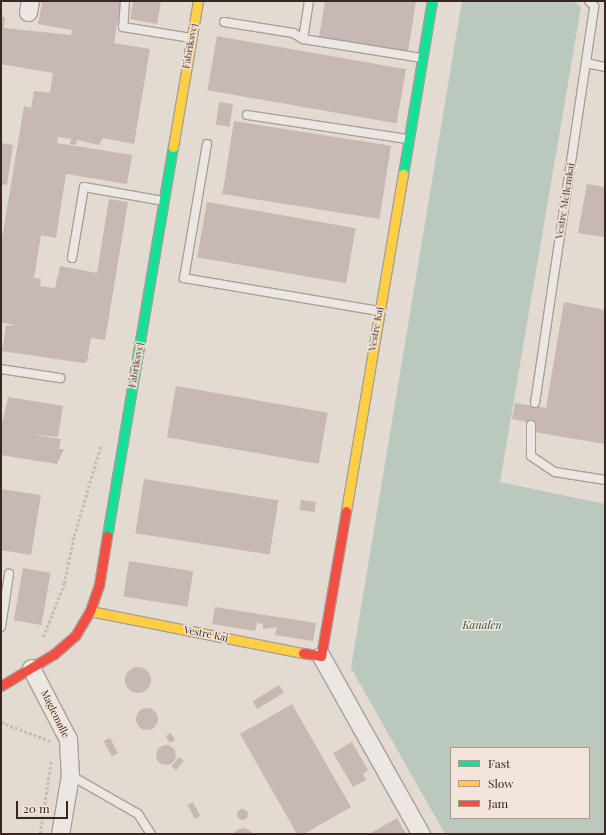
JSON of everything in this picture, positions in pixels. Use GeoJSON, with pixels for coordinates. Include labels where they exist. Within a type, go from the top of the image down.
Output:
{"type":"FeatureCollection","features":[{"type":"Feature","properties":{"kind":"street","name":"Fabriksvej"},"geometry":{"type":"LineString","coordinates":[[1,686],[31,668],[75,636],[90,612],[99,585],[198,1]]}},
{"type":"Feature","properties":{"kind":"street","name":"Vestre Kaj"},"geometry":{"type":"LineString","coordinates":[[90,612],[321,656],[432,1]]}},
{"type":"Feature","properties":{"kind":"street"},"geometry":{"type":"LineString","coordinates":[[321,656],[421,834]]}},
{"type":"Feature","properties":{"kind":"street","name":"Maglemølle"},"geometry":{"type":"LineString","coordinates":[[31,668],[68,740],[70,775],[60,834]]}},
{"type":"Feature","properties":{"kind":"lane"},"geometry":{"type":"LineString","coordinates":[[125,1],[123,27],[192,38]]}},
{"type":"Feature","properties":{"kind":"lane"},"geometry":{"type":"LineString","coordinates":[[302,39],[309,1]]}},
{"type":"Feature","properties":{"kind":"lane","name":"Vestre Mellemkaj"},"geometry":{"type":"LineString","coordinates":[[535,403],[594,6],[589,1]]}},
{"type":"Feature","properties":{"kind":"lane"},"geometry":{"type":"LineString","coordinates":[[224,22],[293,33],[302,39],[422,58]]}},
{"type":"Feature","properties":{"kind":"lane"},"geometry":{"type":"LineString","coordinates":[[586,63],[605,66]]}},
{"type":"Feature","properties":{"kind":"lane"},"geometry":{"type":"LineString","coordinates":[[247,115],[409,139]]}},
{"type":"Feature","properties":{"kind":"lane"},"geometry":{"type":"LineString","coordinates":[[207,144],[184,278],[379,312]]}},
{"type":"Feature","properties":{"kind":"lane"},"geometry":{"type":"LineString","coordinates":[[72,258],[84,187],[164,201]]}},
{"type":"Feature","properties":{"kind":"lane"},"geometry":{"type":"LineString","coordinates":[[1,370],[60,378]]}},
{"type":"Feature","properties":{"kind":"lane"},"geometry":{"type":"LineString","coordinates":[[531,425],[531,456],[555,472],[605,480]]}},
{"type":"Feature","properties":{"kind":"lane"},"geometry":{"type":"LineString","coordinates":[[1,627],[8,574]]}},
{"type":"Feature","properties":{"kind":"lane"},"geometry":{"type":"LineString","coordinates":[[70,775],[138,814],[151,834]]}},
{"type":"Feature","properties":{"kind":"path"},"geometry":{"type":"LineString","coordinates":[[41,642],[64,584],[104,436]]}},
{"type":"Feature","properties":{"kind":"path"},"geometry":{"type":"LineString","coordinates":[[1,722],[54,743],[68,740]]}},
{"type":"Feature","properties":{"kind":"path"},"geometry":{"type":"LineString","coordinates":[[40,834],[52,758]]}},
{"type":"Feature","properties":{"kind":"water","name":"Kanalen"},"geometry":{"type":"Polygon","coordinates":[[[462,1],[574,1],[581,7],[500,482],[605,504],[605,834],[445,834],[351,668],[462,1]]]}},
{"type":"Feature","properties":{"kind":"building"},"geometry":{"type":"Polygon","coordinates":[[[38,1],[121,1],[114,43],[150,49],[134,144],[103,138],[99,145],[77,140],[76,145],[70,144],[71,139],[58,137],[57,143],[132,155],[127,184],[66,174],[56,238],[41,235],[34,278],[41,279],[40,286],[55,288],[60,266],[97,273],[109,199],[128,202],[105,340],[91,338],[87,362],[83,363],[2,351],[6,326],[15,325],[1,322],[1,244],[24,106],[31,108],[34,91],[50,93],[53,73],[1,64],[1,17],[5,17],[4,28],[71,35],[72,30],[38,24],[42,3],[38,1]]]}},
{"type":"Feature","properties":{"kind":"building"},"geometry":{"type":"Polygon","coordinates":[[[133,1],[161,1],[157,24],[130,19],[133,1]]]}},
{"type":"Feature","properties":{"kind":"building"},"geometry":{"type":"Polygon","coordinates":[[[325,1],[416,1],[408,52],[319,37],[325,1]]]}},
{"type":"Feature","properties":{"kind":"building"},"geometry":{"type":"Polygon","coordinates":[[[217,36],[406,69],[397,124],[207,90],[217,36]]]}},
{"type":"Feature","properties":{"kind":"building"},"geometry":{"type":"Polygon","coordinates":[[[219,102],[233,104],[230,127],[216,125],[219,102]]]}},
{"type":"Feature","properties":{"kind":"building"},"geometry":{"type":"Polygon","coordinates":[[[234,121],[391,146],[379,219],[222,194],[234,121]]]}},
{"type":"Feature","properties":{"kind":"building"},"geometry":{"type":"Polygon","coordinates":[[[1,143],[13,145],[7,185],[1,184],[1,143]]]}},
{"type":"Feature","properties":{"kind":"building"},"geometry":{"type":"Polygon","coordinates":[[[587,184],[605,187],[605,237],[578,233],[587,184]]]}},
{"type":"Feature","properties":{"kind":"building"},"geometry":{"type":"Polygon","coordinates":[[[207,202],[356,228],[346,283],[197,257],[207,202]]]}},
{"type":"Feature","properties":{"kind":"building"},"geometry":{"type":"Polygon","coordinates":[[[564,302],[605,310],[605,444],[534,432],[535,423],[512,419],[515,403],[546,408],[564,302]]]}},
{"type":"Feature","properties":{"kind":"building"},"geometry":{"type":"Polygon","coordinates":[[[176,386],[328,413],[319,464],[167,437],[176,386]]]}},
{"type":"Feature","properties":{"kind":"building"},"geometry":{"type":"Polygon","coordinates":[[[8,397],[63,406],[58,437],[30,434],[61,439],[59,449],[64,449],[57,464],[1,455],[1,429],[8,397]]]}},
{"type":"Feature","properties":{"kind":"building"},"geometry":{"type":"Polygon","coordinates":[[[144,479],[278,500],[270,555],[135,533],[144,479]]]}},
{"type":"Feature","properties":{"kind":"building"},"geometry":{"type":"Polygon","coordinates":[[[1,489],[41,495],[31,555],[1,550],[1,489]]]}},
{"type":"Feature","properties":{"kind":"building"},"geometry":{"type":"Polygon","coordinates":[[[301,500],[316,502],[314,512],[300,510],[301,500]]]}},
{"type":"Feature","properties":{"kind":"building"},"geometry":{"type":"Polygon","coordinates":[[[129,561],[193,571],[188,607],[123,597],[129,561]]]}},
{"type":"Feature","properties":{"kind":"building"},"geometry":{"type":"Polygon","coordinates":[[[23,568],[51,573],[41,625],[14,620],[23,568]]]}},
{"type":"Feature","properties":{"kind":"building"},"geometry":{"type":"Polygon","coordinates":[[[215,607],[316,623],[313,641],[275,635],[277,627],[263,629],[263,624],[257,623],[255,631],[212,624],[215,607]]]}},
{"type":"Feature","properties":{"kind":"building"},"geometry":{"type":"Polygon","coordinates":[[[138,667],[147,671],[151,680],[147,689],[138,693],[129,689],[125,680],[129,671],[138,667]]]}},
{"type":"Feature","properties":{"kind":"building"},"geometry":{"type":"Polygon","coordinates":[[[279,685],[284,693],[257,709],[253,701],[279,685]]]}},
{"type":"Feature","properties":{"kind":"building"},"geometry":{"type":"Polygon","coordinates":[[[292,704],[351,807],[304,834],[297,834],[240,734],[292,704]]]}},
{"type":"Feature","properties":{"kind":"building"},"geometry":{"type":"Polygon","coordinates":[[[147,708],[155,711],[158,719],[155,727],[147,730],[139,727],[136,719],[139,711],[147,708]]]}},
{"type":"Feature","properties":{"kind":"building"},"geometry":{"type":"Polygon","coordinates":[[[171,733],[175,740],[170,743],[166,736],[171,733]]]}},
{"type":"Feature","properties":{"kind":"building"},"geometry":{"type":"Polygon","coordinates":[[[110,738],[118,753],[112,756],[104,741],[110,738]]]}},
{"type":"Feature","properties":{"kind":"building"},"geometry":{"type":"Polygon","coordinates":[[[352,742],[368,770],[363,774],[366,780],[353,787],[333,753],[352,742]]]}},
{"type":"Feature","properties":{"kind":"building"},"geometry":{"type":"Polygon","coordinates":[[[166,745],[173,748],[176,755],[173,762],[166,765],[159,762],[156,755],[159,748],[166,745]]]}},
{"type":"Feature","properties":{"kind":"building"},"geometry":{"type":"Polygon","coordinates":[[[179,757],[184,761],[176,770],[171,766],[179,757]]]}},
{"type":"Feature","properties":{"kind":"building"},"geometry":{"type":"Polygon","coordinates":[[[193,802],[200,816],[195,819],[188,805],[193,802]]]}},
{"type":"Feature","properties":{"kind":"building"},"geometry":{"type":"Polygon","coordinates":[[[242,808],[246,810],[248,814],[246,818],[242,820],[238,818],[236,814],[238,810],[242,808]]]}},
{"type":"Feature","properties":{"kind":"building"},"geometry":{"type":"Polygon","coordinates":[[[397,818],[406,834],[369,834],[397,818]]]}},
{"type":"Feature","properties":{"kind":"building"},"geometry":{"type":"Polygon","coordinates":[[[245,828],[254,834],[232,834],[239,829],[245,828]]]}},
{"type":"Feature","properties":{"kind":"traffic: fast"},"geometry":{"type":"LineString","coordinates":[[403,174],[432,1]]}},
{"type":"Feature","properties":{"kind":"traffic: fast"},"geometry":{"type":"LineString","coordinates":[[107,536],[173,147]]}},
{"type":"Feature","properties":{"kind":"traffic: slow"},"geometry":{"type":"LineString","coordinates":[[173,147],[198,1]]}},
{"type":"Feature","properties":{"kind":"traffic: slow"},"geometry":{"type":"LineString","coordinates":[[346,511],[403,174]]}},
{"type":"Feature","properties":{"kind":"traffic: slow"},"geometry":{"type":"LineString","coordinates":[[90,611],[303,653]]}},
{"type":"Feature","properties":{"kind":"traffic: jam"},"geometry":{"type":"LineString","coordinates":[[303,653],[321,656],[346,511]]}},
{"type":"Feature","properties":{"kind":"traffic: jam"},"geometry":{"type":"LineString","coordinates":[[1,686],[54,654],[75,636],[90,611],[99,585],[107,536]]}}]}
